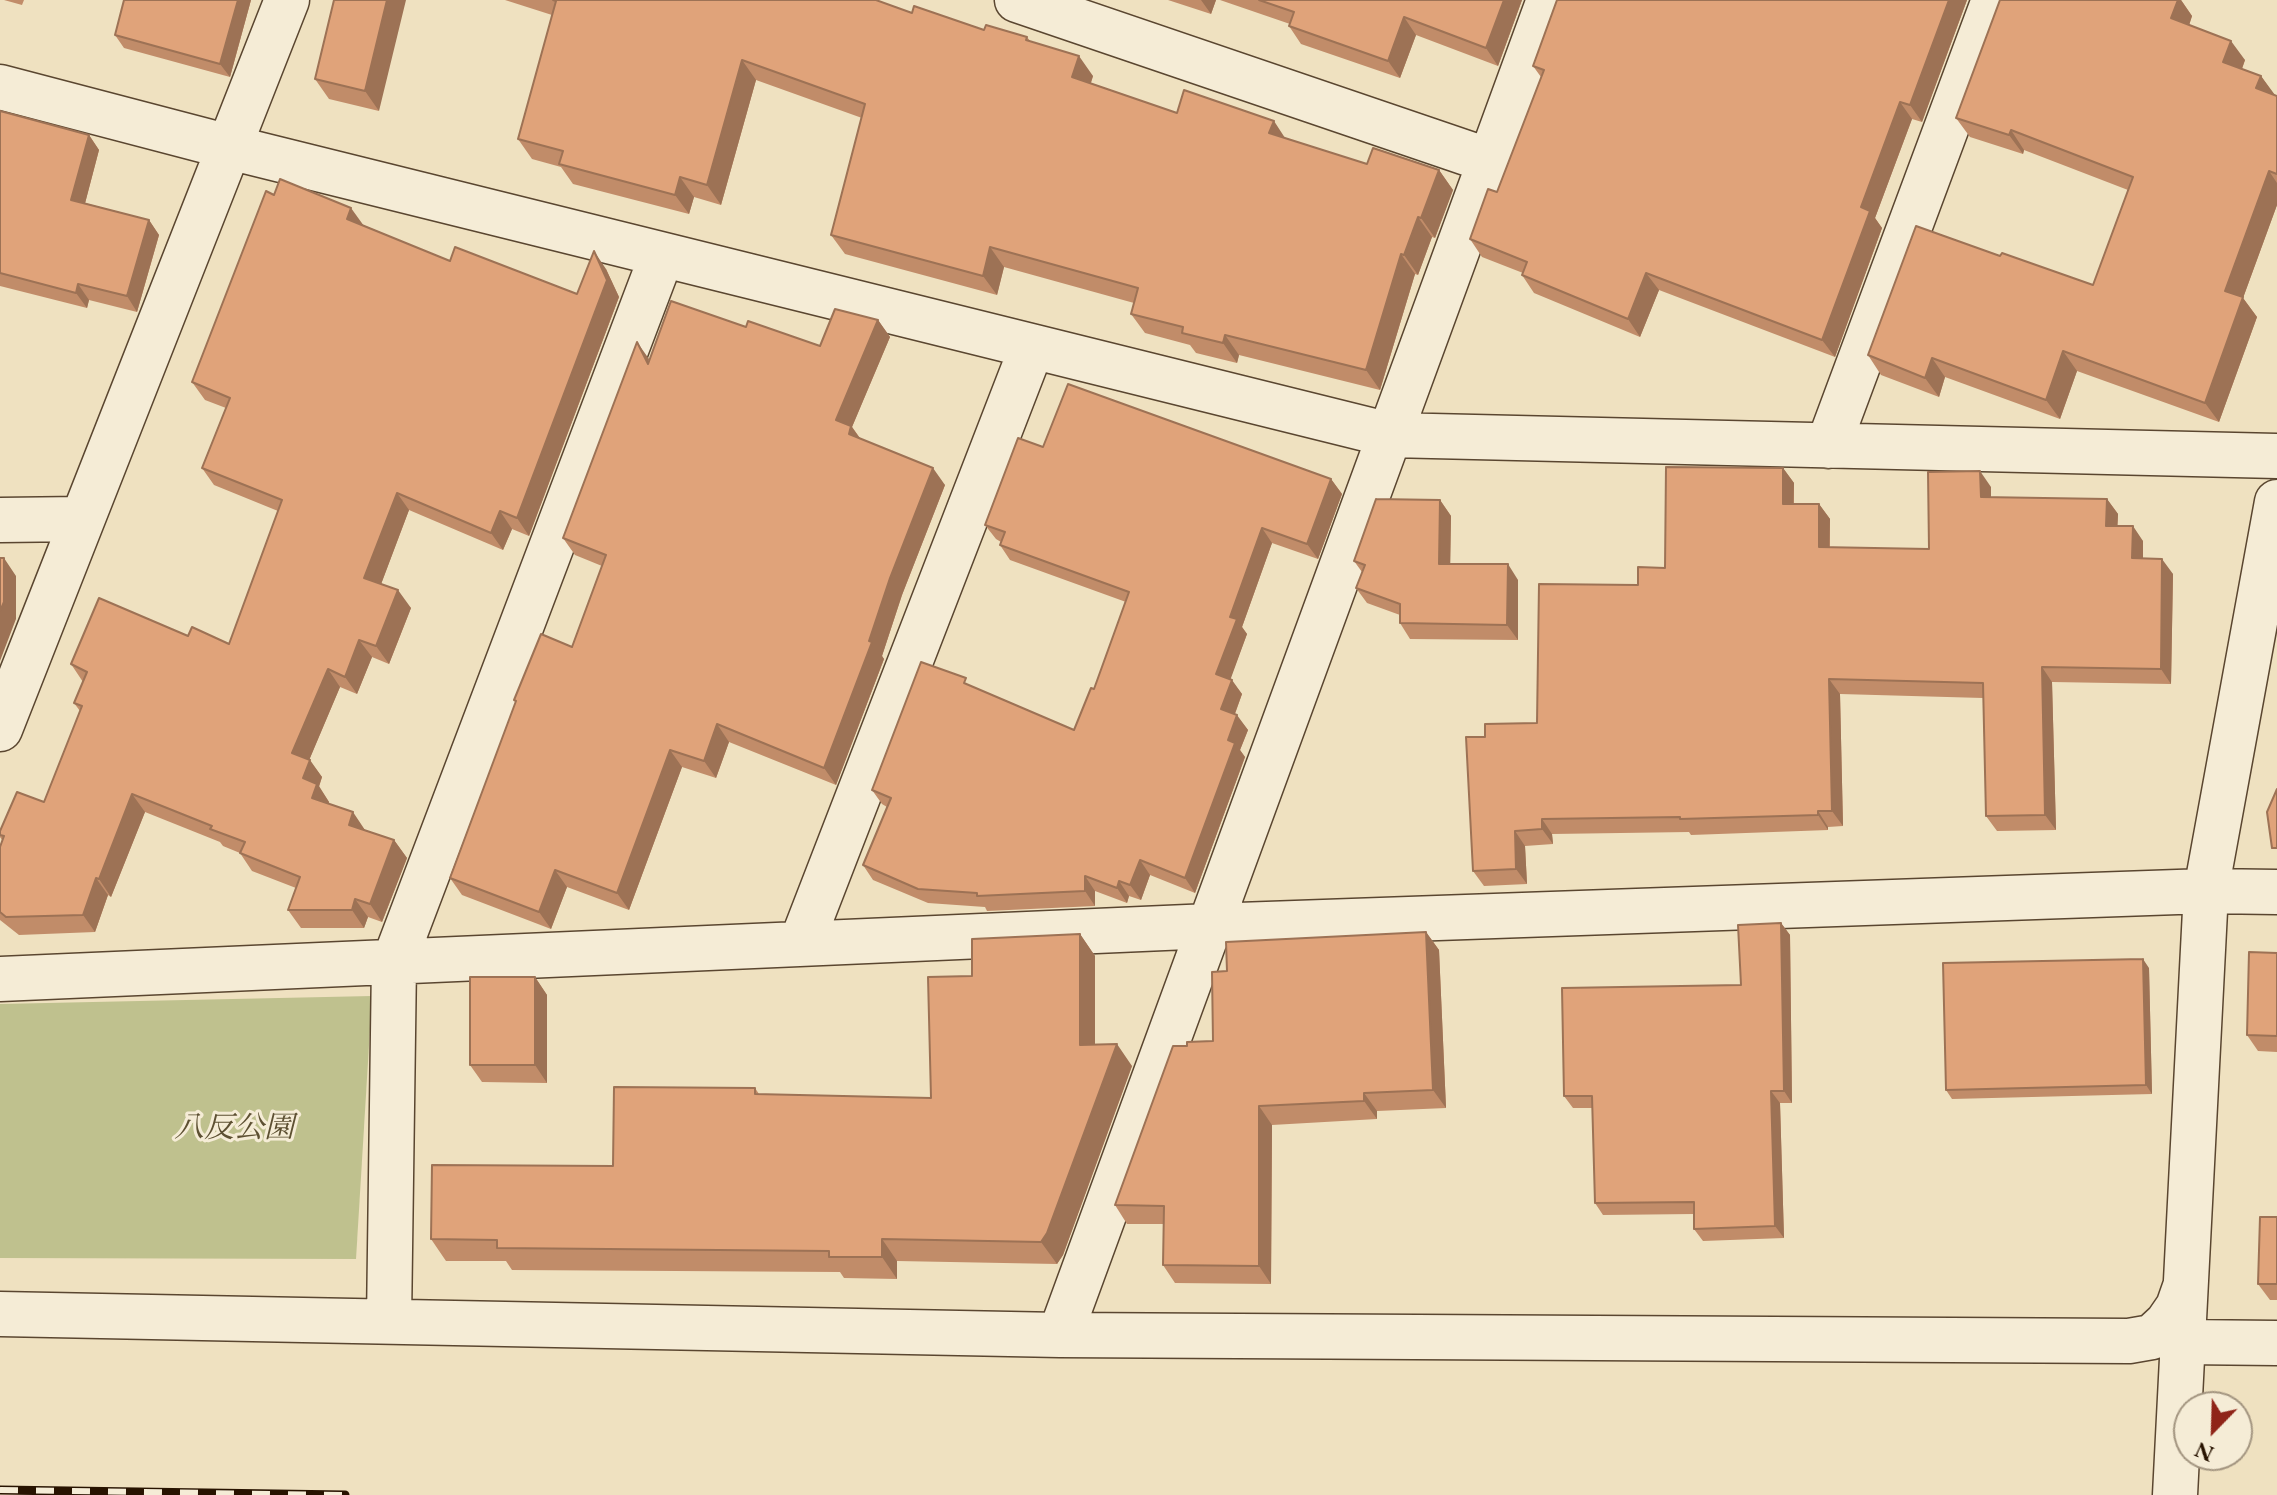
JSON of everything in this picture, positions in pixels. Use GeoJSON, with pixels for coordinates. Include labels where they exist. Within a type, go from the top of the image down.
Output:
{"type":"FeatureCollection","features":[{"type":"Feature","properties":{"kind":"street"},"geometry":{"type":"LineString","coordinates":[[0,729],[287,0]]}},
{"type":"Feature","properties":{"kind":"street"},"geometry":{"type":"LineString","coordinates":[[1017,0],[1490,161]]}},
{"type":"Feature","properties":{"kind":"street"},"geometry":{"type":"LineString","coordinates":[[1060,1335],[1549,0]]}},
{"type":"Feature","properties":{"kind":"street"},"geometry":{"type":"LineString","coordinates":[[1828,446],[1994,0]]}},
{"type":"Feature","properties":{"kind":"street"},"geometry":{"type":"LineString","coordinates":[[0,87],[229,147],[1390,435],[2277,456]]}},
{"type":"Feature","properties":{"kind":"street"},"geometry":{"type":"LineString","coordinates":[[389,1321],[394,962],[662,255]]}},
{"type":"Feature","properties":{"kind":"street"},"geometry":{"type":"LineString","coordinates":[[801,944],[1032,347]]}},
{"type":"Feature","properties":{"kind":"street"},"geometry":{"type":"LineString","coordinates":[[2175,1495],[2206,891],[2277,502]]}},
{"type":"Feature","properties":{"kind":"street"},"geometry":{"type":"LineString","coordinates":[[0,520],[81,519]]}},
{"type":"Feature","properties":{"kind":"street"},"geometry":{"type":"LineString","coordinates":[[0,979],[1210,926],[2206,891],[2277,892]]}},
{"type":"Feature","properties":{"kind":"street"},"geometry":{"type":"LineString","coordinates":[[0,1314],[1060,1335],[2129,1341],[2152,1337],[2167,1323],[2178,1307],[2185,1287]]}},
{"type":"Feature","properties":{"kind":"street"},"geometry":{"type":"LineString","coordinates":[[2183,1342],[2277,1343]]}},
{"type":"Feature","properties":{"kind":"green space","name":"八反公園"},"geometry":{"type":"Polygon","coordinates":[[[372,996],[356,1259],[0,1258],[0,1004],[372,996]]]}},
{"type":"Feature","properties":{"kind":"building"},"geometry":{"type":"Polygon","coordinates":[[[124,0],[238,0],[220,64],[115,35],[124,0]]]}},
{"type":"Feature","properties":{"kind":"building"},"geometry":{"type":"Polygon","coordinates":[[[334,0],[387,0],[365,91],[315,79],[334,0]]]}},
{"type":"Feature","properties":{"kind":"building"},"geometry":{"type":"Polygon","coordinates":[[[553,0],[876,0],[912,13],[914,6],[984,30],[986,25],[1027,37],[1026,40],[1079,56],[1072,77],[1177,113],[1184,90],[1274,121],[1269,133],[1367,164],[1373,148],[1439,170],[1421,218],[1418,217],[1404,255],[1401,254],[1366,370],[1225,335],[1223,343],[1182,333],[1183,327],[1131,314],[1138,288],[990,247],[983,276],[831,235],[865,104],[742,60],[707,185],[680,177],[675,195],[559,164],[563,151],[518,139],[556,1],[553,0]]]}},
{"type":"Feature","properties":{"kind":"building"},"geometry":{"type":"Polygon","coordinates":[[[1259,0],[1504,0],[1486,48],[1404,17],[1388,61],[1289,26],[1294,12],[1259,0]]]}},
{"type":"Feature","properties":{"kind":"building"},"geometry":{"type":"Polygon","coordinates":[[[1557,0],[1949,0],[1910,105],[1900,102],[1861,207],[1870,211],[1822,340],[1646,273],[1628,319],[1522,275],[1527,262],[1470,239],[1488,189],[1497,192],[1544,70],[1533,66],[1557,0]]]}},
{"type":"Feature","properties":{"kind":"building"},"geometry":{"type":"Polygon","coordinates":[[[2000,0],[2178,0],[2171,18],[2231,41],[2223,62],[2261,76],[2256,88],[2277,96],[2277,174],[2269,171],[2225,291],[2243,297],[2205,403],[2063,351],[2046,400],[1932,358],[1925,378],[1868,355],[1916,226],[2093,285],[2133,177],[2011,130],[2009,135],[1956,118],[2000,0]]]}},
{"type":"Feature","properties":{"kind":"building"},"geometry":{"type":"Polygon","coordinates":[[[0,111],[89,135],[71,200],[149,220],[127,296],[78,284],[76,293],[0,273],[0,111]]]}},
{"type":"Feature","properties":{"kind":"building"},"geometry":{"type":"Polygon","coordinates":[[[280,179],[351,208],[347,219],[450,261],[455,247],[577,294],[594,251],[607,280],[517,518],[500,511],[491,533],[397,493],[364,578],[398,590],[376,646],[359,640],[345,677],[328,669],[292,753],[310,760],[303,778],[317,784],[312,798],[353,812],[349,825],[394,840],[370,904],[355,899],[352,910],[288,910],[300,877],[240,853],[245,842],[132,794],[83,915],[6,917],[0,912],[0,847],[4,836],[0,835],[0,831],[17,792],[44,802],[82,706],[74,703],[87,672],[71,664],[99,598],[188,636],[192,627],[229,644],[282,500],[202,468],[230,398],[192,382],[266,191],[274,195],[280,179]]]}},
{"type":"Feature","properties":{"kind":"building"},"geometry":{"type":"Polygon","coordinates":[[[671,301],[746,327],[748,321],[820,346],[835,309],[878,320],[836,420],[851,426],[849,434],[933,468],[890,578],[869,641],[872,642],[824,768],[717,724],[704,761],[670,750],[617,893],[555,870],[539,912],[450,878],[541,634],[572,647],[606,555],[563,538],[637,342],[648,364],[671,301]]]}},
{"type":"Feature","properties":{"kind":"building"},"geometry":{"type":"Polygon","coordinates":[[[1068,384],[1331,479],[1307,544],[1262,528],[1230,617],[1237,619],[1216,674],[1232,680],[1221,709],[1237,715],[1228,740],[1235,743],[1185,878],[1140,860],[1130,885],[1119,881],[1117,888],[1085,876],[1085,891],[977,896],[977,893],[918,889],[863,865],[891,798],[872,790],[921,662],[966,678],[964,683],[1074,730],[1091,688],[1094,689],[1129,592],[1000,545],[1005,532],[985,525],[1018,438],[1043,447],[1068,384]]]}},
{"type":"Feature","properties":{"kind":"building"},"geometry":{"type":"Polygon","coordinates":[[[1666,467],[1783,468],[1783,504],[1819,504],[1819,547],[1929,549],[1928,472],[1980,471],[1981,497],[2107,499],[2106,526],[2133,526],[2132,558],[2162,559],[2161,669],[2042,667],[2045,815],[1986,816],[1983,683],[1829,679],[1832,811],[1818,811],[1818,815],[1680,819],[1542,819],[1542,829],[1515,831],[1516,869],[1473,871],[1466,737],[1485,737],[1485,724],[1537,723],[1539,584],[1638,585],[1638,567],[1665,568],[1666,467]]]}},
{"type":"Feature","properties":{"kind":"building"},"geometry":{"type":"Polygon","coordinates":[[[1376,499],[1440,500],[1439,564],[1508,564],[1507,625],[1400,623],[1400,604],[1356,588],[1365,565],[1354,561],[1376,499]]]}},
{"type":"Feature","properties":{"kind":"building"},"geometry":{"type":"Polygon","coordinates":[[[0,558],[4,558],[4,602],[0,611],[0,558]]]}},
{"type":"Feature","properties":{"kind":"building"},"geometry":{"type":"Polygon","coordinates":[[[2277,789],[2277,848],[2272,848],[2267,812],[2277,789]]]}},
{"type":"Feature","properties":{"kind":"building"},"geometry":{"type":"Polygon","coordinates":[[[1781,923],[1784,1091],[1771,1091],[1775,1226],[1694,1229],[1694,1202],[1595,1203],[1592,1096],[1564,1096],[1562,988],[1741,985],[1738,925],[1781,923]]]}},
{"type":"Feature","properties":{"kind":"building"},"geometry":{"type":"Polygon","coordinates":[[[1426,932],[1433,1090],[1364,1093],[1364,1101],[1259,1106],[1259,1266],[1163,1265],[1164,1206],[1115,1205],[1173,1046],[1213,1041],[1212,972],[1227,971],[1226,942],[1426,932]]]}},
{"type":"Feature","properties":{"kind":"building"},"geometry":{"type":"Polygon","coordinates":[[[1080,934],[1080,1045],[1117,1044],[1041,1242],[882,1239],[882,1257],[829,1257],[829,1251],[497,1248],[497,1240],[431,1239],[432,1165],[613,1166],[614,1087],[755,1088],[755,1094],[931,1098],[928,977],[972,976],[972,939],[1080,934]]]}},
{"type":"Feature","properties":{"kind":"building"},"geometry":{"type":"Polygon","coordinates":[[[2249,952],[2277,953],[2277,1036],[2247,1035],[2249,952]]]}},
{"type":"Feature","properties":{"kind":"building"},"geometry":{"type":"Polygon","coordinates":[[[2143,959],[2146,1085],[1946,1090],[1943,963],[2143,959]]]}},
{"type":"Feature","properties":{"kind":"building"},"geometry":{"type":"Polygon","coordinates":[[[470,977],[535,977],[535,1065],[470,1065],[470,977]]]}},
{"type":"Feature","properties":{"kind":"building"},"geometry":{"type":"Polygon","coordinates":[[[2260,1217],[2277,1217],[2277,1284],[2258,1284],[2260,1217]]]}},
{"type":"Feature","properties":{"kind":"railway"},"geometry":{"type":"LineString","coordinates":[[0,1490],[345,1495]]}}]}
